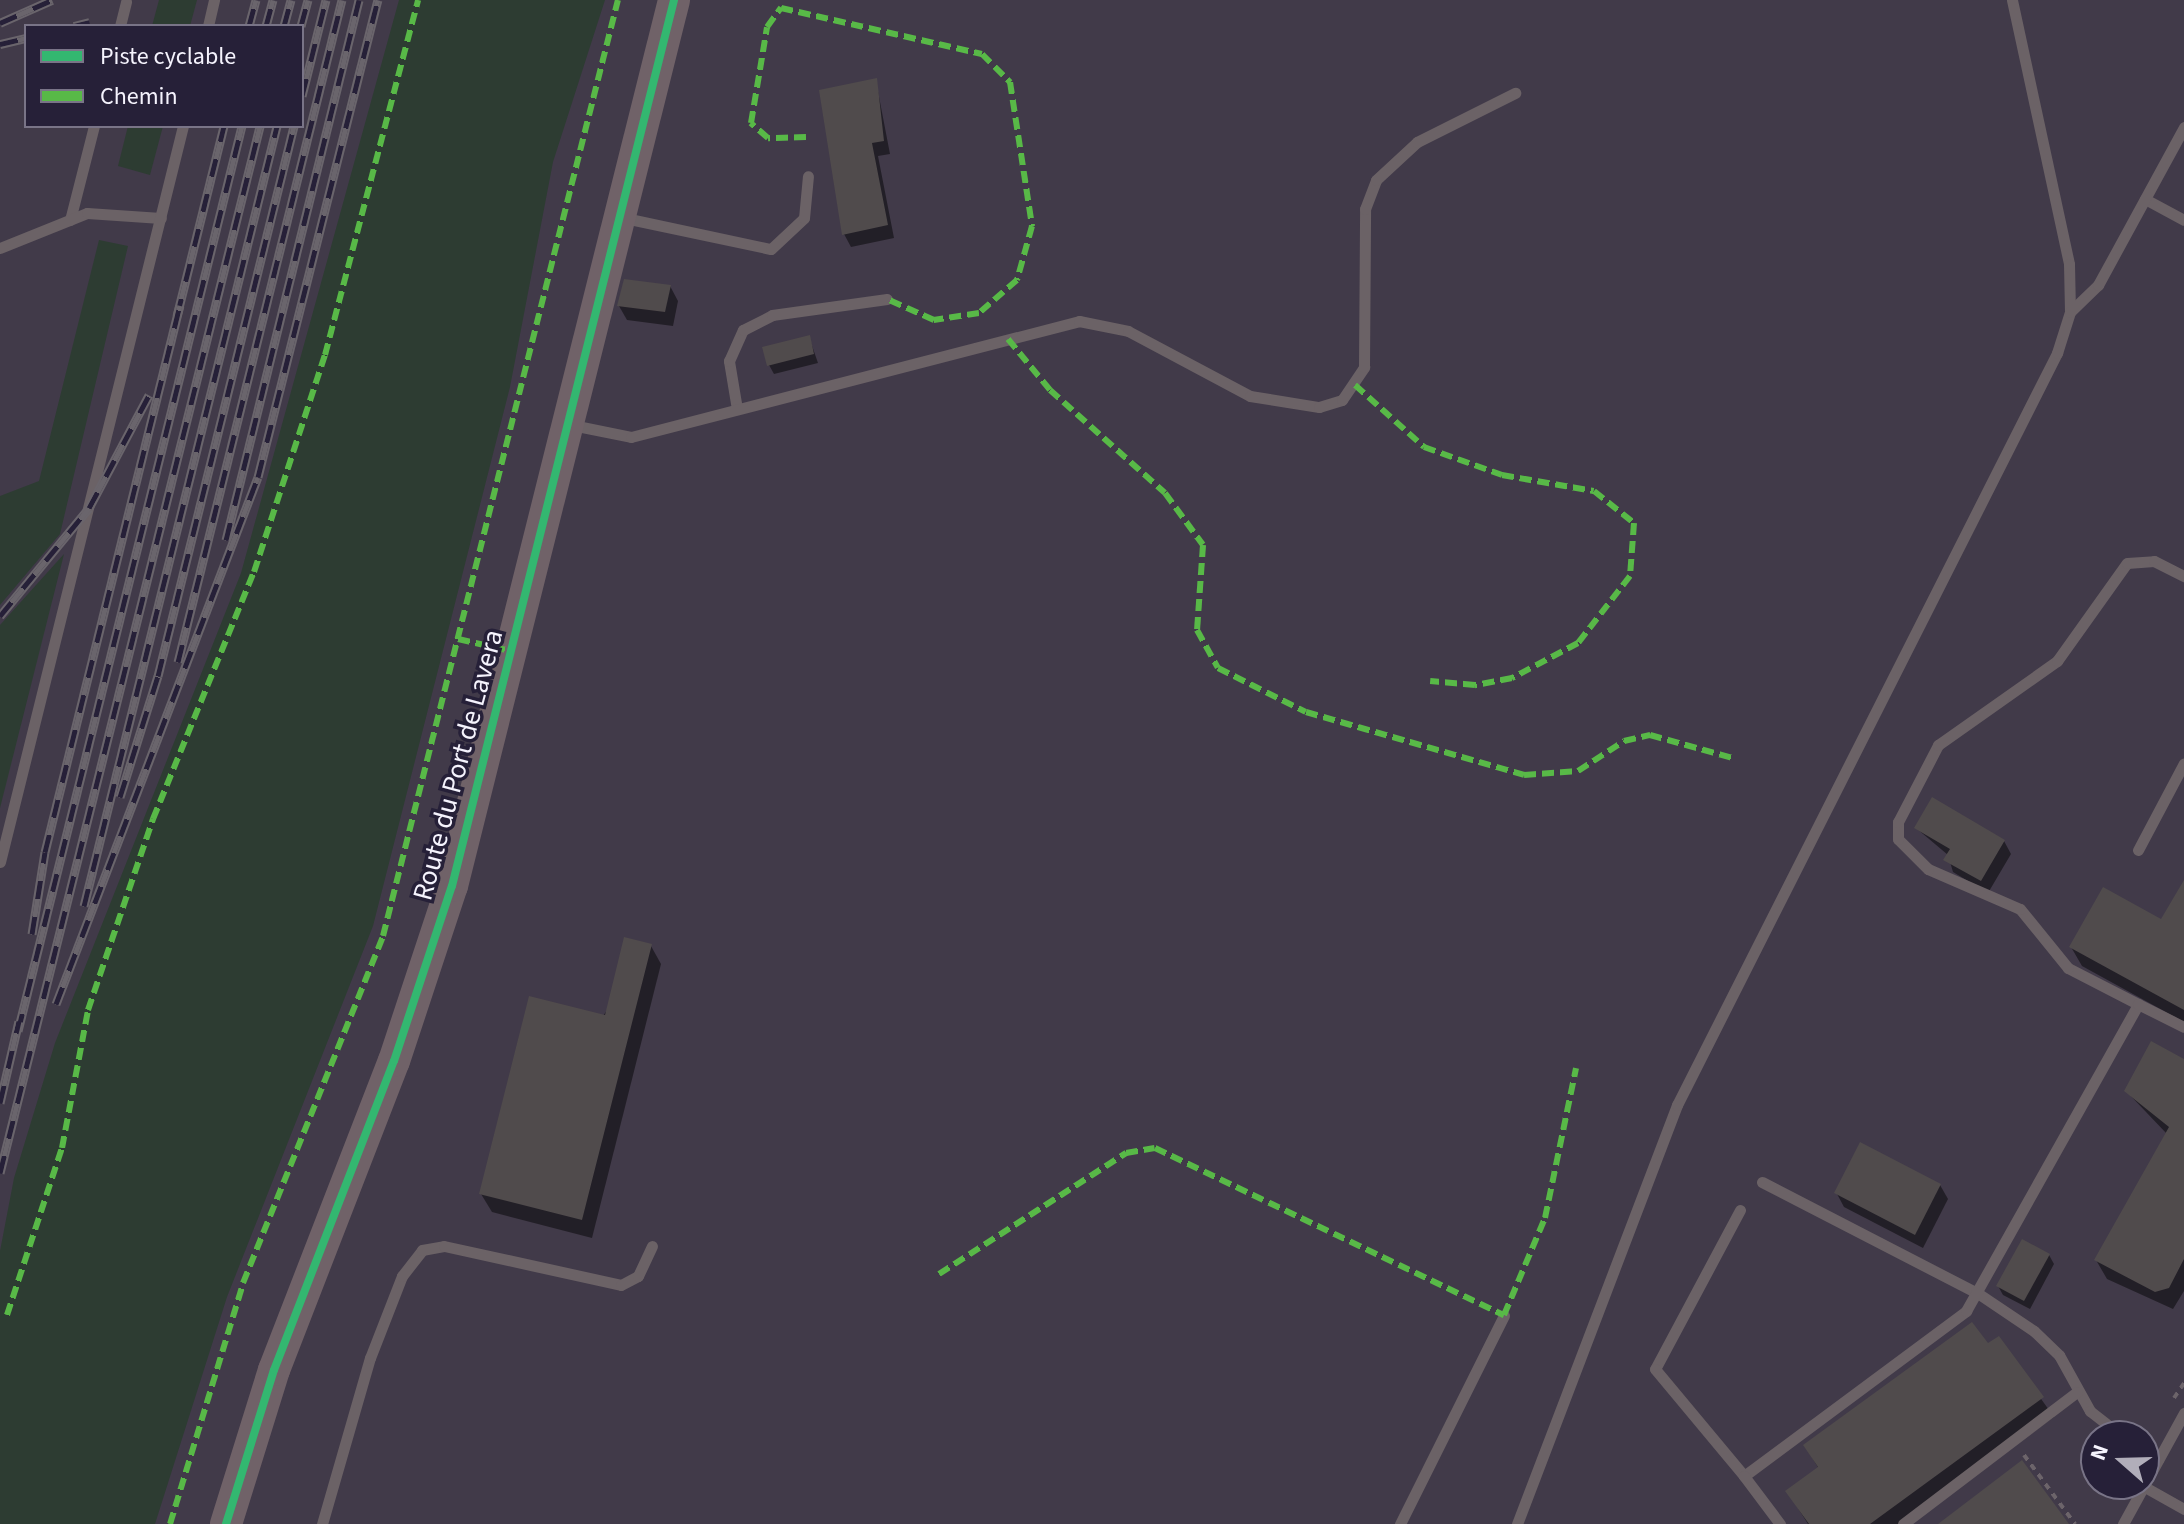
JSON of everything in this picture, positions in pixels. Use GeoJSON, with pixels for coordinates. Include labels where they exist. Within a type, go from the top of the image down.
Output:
{"type":"FeatureCollection","features":[{"type":"Feature","properties":{"kind":"street","name":"Route du Port de Lavera"},"geometry":{"type":"LineString","coordinates":[[226,1524],[274,1370],[394,1061],[452,886],[674,0]]}},
{"type":"Feature","properties":{"kind":"lane"},"geometry":{"type":"LineString","coordinates":[[208,24],[214,0]]}},
{"type":"Feature","properties":{"kind":"lane"},"geometry":{"type":"LineString","coordinates":[[1517,1524],[1677,1105],[2057,353],[2070,312],[2069,264],[2012,0]]}},
{"type":"Feature","properties":{"kind":"lane"},"geometry":{"type":"LineString","coordinates":[[120,24],[126,2]]}},
{"type":"Feature","properties":{"kind":"lane"},"geometry":{"type":"LineString","coordinates":[[568,423],[631,437],[1079,321],[1128,331],[1250,396],[1319,407],[1342,400],[1364,367],[1365,209],[1376,180],[1417,142],[1515,93]]}},
{"type":"Feature","properties":{"kind":"lane"},"geometry":{"type":"LineString","coordinates":[[2070,312],[2098,285],[2184,127]]}},
{"type":"Feature","properties":{"kind":"lane"},"geometry":{"type":"LineString","coordinates":[[70,220],[93,128]]}},
{"type":"Feature","properties":{"kind":"lane"},"geometry":{"type":"LineString","coordinates":[[0,862],[183,128]]}},
{"type":"Feature","properties":{"kind":"lane"},"geometry":{"type":"LineString","coordinates":[[620,217],[771,249],[804,218],[808,176]]}},
{"type":"Feature","properties":{"kind":"lane"},"geometry":{"type":"LineString","coordinates":[[2145,199],[2184,220]]}},
{"type":"Feature","properties":{"kind":"lane"},"geometry":{"type":"LineString","coordinates":[[0,248],[70,220],[106,210],[161,218]]}},
{"type":"Feature","properties":{"kind":"lane"},"geometry":{"type":"LineString","coordinates":[[737,409],[729,361],[743,330],[772,315],[887,299]]}},
{"type":"Feature","properties":{"kind":"lane"},"geometry":{"type":"LineString","coordinates":[[2184,576],[2154,561],[2120,569],[2057,661],[1938,745],[1898,822],[1898,839],[1928,869],[2020,909],[2068,968],[2184,1027]]}},
{"type":"Feature","properties":{"kind":"lane"},"geometry":{"type":"LineString","coordinates":[[2138,850],[2184,763]]}},
{"type":"Feature","properties":{"kind":"lane"},"geometry":{"type":"LineString","coordinates":[[1744,1476],[1979,1294],[2138,1004]]}},
{"type":"Feature","properties":{"kind":"lane"},"geometry":{"type":"LineString","coordinates":[[1762,1182],[1979,1294],[2048,1341],[2077,1392],[2106,1420]]}},
{"type":"Feature","properties":{"kind":"lane"},"geometry":{"type":"LineString","coordinates":[[1740,1210],[1655,1369],[1780,1524]]}},
{"type":"Feature","properties":{"kind":"lane"},"geometry":{"type":"LineString","coordinates":[[322,1524],[370,1358],[402,1276],[422,1250],[444,1246],[621,1285],[638,1276],[652,1246]]}},
{"type":"Feature","properties":{"kind":"lane"},"geometry":{"type":"LineString","coordinates":[[1400,1524],[1504,1315]]}},
{"type":"Feature","properties":{"kind":"lane"},"geometry":{"type":"LineString","coordinates":[[1903,1524],[2077,1392]]}},
{"type":"Feature","properties":{"kind":"lane"},"geometry":{"type":"LineString","coordinates":[[2160,1455],[2184,1413]]}},
{"type":"Feature","properties":{"kind":"lane"},"geometry":{"type":"LineString","coordinates":[[2160,1496],[2184,1509]]}},
{"type":"Feature","properties":{"kind":"lane"},"geometry":{"type":"LineString","coordinates":[[2123,1524],[2136,1500]]}},
{"type":"Feature","properties":{"kind":"path"},"geometry":{"type":"LineString","coordinates":[[2171,1404],[2184,1383]]}},
{"type":"Feature","properties":{"kind":"path"},"geometry":{"type":"LineString","coordinates":[[2022,1452],[2075,1524]]}},
{"type":"Feature","properties":{"kind":"shaded area"},"geometry":{"type":"Polygon","coordinates":[[[0,0],[2184,0],[2184,1524],[0,1524],[0,0]]]}},
{"type":"Feature","properties":{"kind":"green space"},"geometry":{"type":"Polygon","coordinates":[[[159,0],[197,0],[191,24],[153,24],[159,0]]]}},
{"type":"Feature","properties":{"kind":"green space"},"geometry":{"type":"Polygon","coordinates":[[[399,0],[605,0],[553,162],[510,387],[373,926],[227,1297],[155,1524],[0,1524],[0,1251],[14,1178],[55,1043],[241,573],[399,0]]]}},
{"type":"Feature","properties":{"kind":"green space"},"geometry":{"type":"Polygon","coordinates":[[[128,128],[162,128],[150,175],[118,166],[128,128]]]}},
{"type":"Feature","properties":{"kind":"green space"},"geometry":{"type":"Polygon","coordinates":[[[99,240],[128,246],[60,534],[0,605],[0,496],[39,481],[99,240]]]}},
{"type":"Feature","properties":{"kind":"green space"},"geometry":{"type":"Polygon","coordinates":[[[64,554],[0,808],[0,625],[64,554]]]}},
{"type":"Feature","properties":{"kind":"building"},"geometry":{"type":"Polygon","coordinates":[[[877,78],[884,141],[872,143],[888,225],[842,235],[819,90],[877,78]]]}},
{"type":"Feature","properties":{"kind":"building"},"geometry":{"type":"Polygon","coordinates":[[[624,279],[671,285],[665,312],[617,306],[624,279]]]}},
{"type":"Feature","properties":{"kind":"building"},"geometry":{"type":"Polygon","coordinates":[[[810,335],[814,354],[767,366],[762,347],[810,335]]]}},
{"type":"Feature","properties":{"kind":"building"},"geometry":{"type":"Polygon","coordinates":[[[1932,797],[2005,840],[1981,881],[1943,860],[1950,849],[1914,828],[1932,797]]]}},
{"type":"Feature","properties":{"kind":"building"},"geometry":{"type":"Polygon","coordinates":[[[2184,880],[2184,1010],[2069,947],[2103,887],[2161,919],[2184,880]]]}},
{"type":"Feature","properties":{"kind":"building"},"geometry":{"type":"Polygon","coordinates":[[[624,937],[652,944],[582,1220],[479,1194],[529,996],[605,1015],[624,937]]]}},
{"type":"Feature","properties":{"kind":"building"},"geometry":{"type":"Polygon","coordinates":[[[2151,1041],[2184,1059],[2184,1259],[2169,1288],[2155,1292],[2094,1260],[2169,1127],[2124,1091],[2151,1041]]]}},
{"type":"Feature","properties":{"kind":"building"},"geometry":{"type":"Polygon","coordinates":[[[1860,1142],[1941,1184],[1915,1235],[1834,1193],[1860,1142]]]}},
{"type":"Feature","properties":{"kind":"building"},"geometry":{"type":"Polygon","coordinates":[[[2022,1239],[2050,1254],[2024,1301],[1996,1286],[2022,1239]]]}},
{"type":"Feature","properties":{"kind":"building"},"geometry":{"type":"Polygon","coordinates":[[[1972,1322],[1988,1343],[1999,1336],[2044,1397],[1870,1524],[1809,1524],[1785,1491],[1818,1467],[1803,1445],[1972,1322]]]}},
{"type":"Feature","properties":{"kind":"building"},"geometry":{"type":"Polygon","coordinates":[[[2022,1460],[2069,1524],[1938,1524],[2022,1460]]]}},
{"type":"Feature","properties":{"kind":"railway"},"geometry":{"type":"LineString","coordinates":[[0,23],[52,0]]}},
{"type":"Feature","properties":{"kind":"railway"},"geometry":{"type":"LineString","coordinates":[[250,24],[256,0]]}},
{"type":"Feature","properties":{"kind":"railway"},"geometry":{"type":"LineString","coordinates":[[267,24],[273,0]]}},
{"type":"Feature","properties":{"kind":"railway"},"geometry":{"type":"LineString","coordinates":[[285,24],[291,0]]}},
{"type":"Feature","properties":{"kind":"railway"},"geometry":{"type":"LineString","coordinates":[[302,24],[308,0]]}},
{"type":"Feature","properties":{"kind":"railway"},"geometry":{"type":"LineString","coordinates":[[304,88],[326,0]]}},
{"type":"Feature","properties":{"kind":"railway"},"geometry":{"type":"LineString","coordinates":[[178,662],[342,0]]}},
{"type":"Feature","properties":{"kind":"railway"},"geometry":{"type":"LineString","coordinates":[[226,540],[359,0]]}},
{"type":"Feature","properties":{"kind":"railway"},"geometry":{"type":"LineString","coordinates":[[56,1004],[258,477],[378,0]]}},
{"type":"Feature","properties":{"kind":"railway"},"geometry":{"type":"LineString","coordinates":[[82,24],[90,22]]}},
{"type":"Feature","properties":{"kind":"railway"},"geometry":{"type":"LineString","coordinates":[[0,44],[24,38]]}},
{"type":"Feature","properties":{"kind":"railway"},"geometry":{"type":"LineString","coordinates":[[177,316],[224,128]]}},
{"type":"Feature","properties":{"kind":"railway"},"geometry":{"type":"LineString","coordinates":[[18,1031],[242,128]]}},
{"type":"Feature","properties":{"kind":"railway"},"geometry":{"type":"LineString","coordinates":[[0,1173],[260,128]]}},
{"type":"Feature","properties":{"kind":"railway"},"geometry":{"type":"LineString","coordinates":[[84,906],[277,128]]}},
{"type":"Feature","properties":{"kind":"railway"},"geometry":{"type":"LineString","coordinates":[[120,797],[158,676],[294,128]]}},
{"type":"Feature","properties":{"kind":"railway"},"geometry":{"type":"LineString","coordinates":[[32,934],[45,852],[180,305]]}},
{"type":"Feature","properties":{"kind":"railway"},"geometry":{"type":"LineString","coordinates":[[0,616],[89,508],[149,395]]}},
{"type":"Feature","properties":{"kind":"railway"},"geometry":{"type":"LineString","coordinates":[[0,1103],[19,1021]]}},
{"type":"Feature","properties":{"kind":"marked path"},"geometry":{"type":"LineString","coordinates":[[7,1315],[62,1148],[88,1010],[153,819],[254,572],[325,355],[418,0]]}},
{"type":"Feature","properties":{"kind":"marked path"},"geometry":{"type":"LineString","coordinates":[[170,1524],[243,1283],[383,936],[618,0]]}},
{"type":"Feature","properties":{"kind":"marked path"},"geometry":{"type":"LineString","coordinates":[[806,137],[768,138],[751,123],[767,27],[781,8],[982,54],[1010,82],[1032,226],[1017,280],[979,313],[934,320],[887,299]]}},
{"type":"Feature","properties":{"kind":"marked path"},"geometry":{"type":"LineString","coordinates":[[1008,339],[1050,390],[1165,493],[1203,545],[1197,630],[1218,668],[1306,712],[1524,775],[1578,771],[1624,741],[1650,735],[1736,759]]}},
{"type":"Feature","properties":{"kind":"marked path"},"geometry":{"type":"LineString","coordinates":[[1355,385],[1424,447],[1502,475],[1594,491],[1634,523],[1630,576],[1578,643],[1512,678],[1475,685],[1430,681]]}},
{"type":"Feature","properties":{"kind":"marked path"},"geometry":{"type":"LineString","coordinates":[[458,639],[511,651]]}},
{"type":"Feature","properties":{"kind":"marked path"},"geometry":{"type":"LineString","coordinates":[[939,1274],[1126,1153],[1155,1148],[1504,1315],[1545,1218],[1576,1068]]}},
{"type":"Feature","properties":{"kind":"cycle path"},"geometry":{"type":"LineString","coordinates":[[226,1524],[274,1370],[394,1061],[452,886],[674,0]]}}]}
